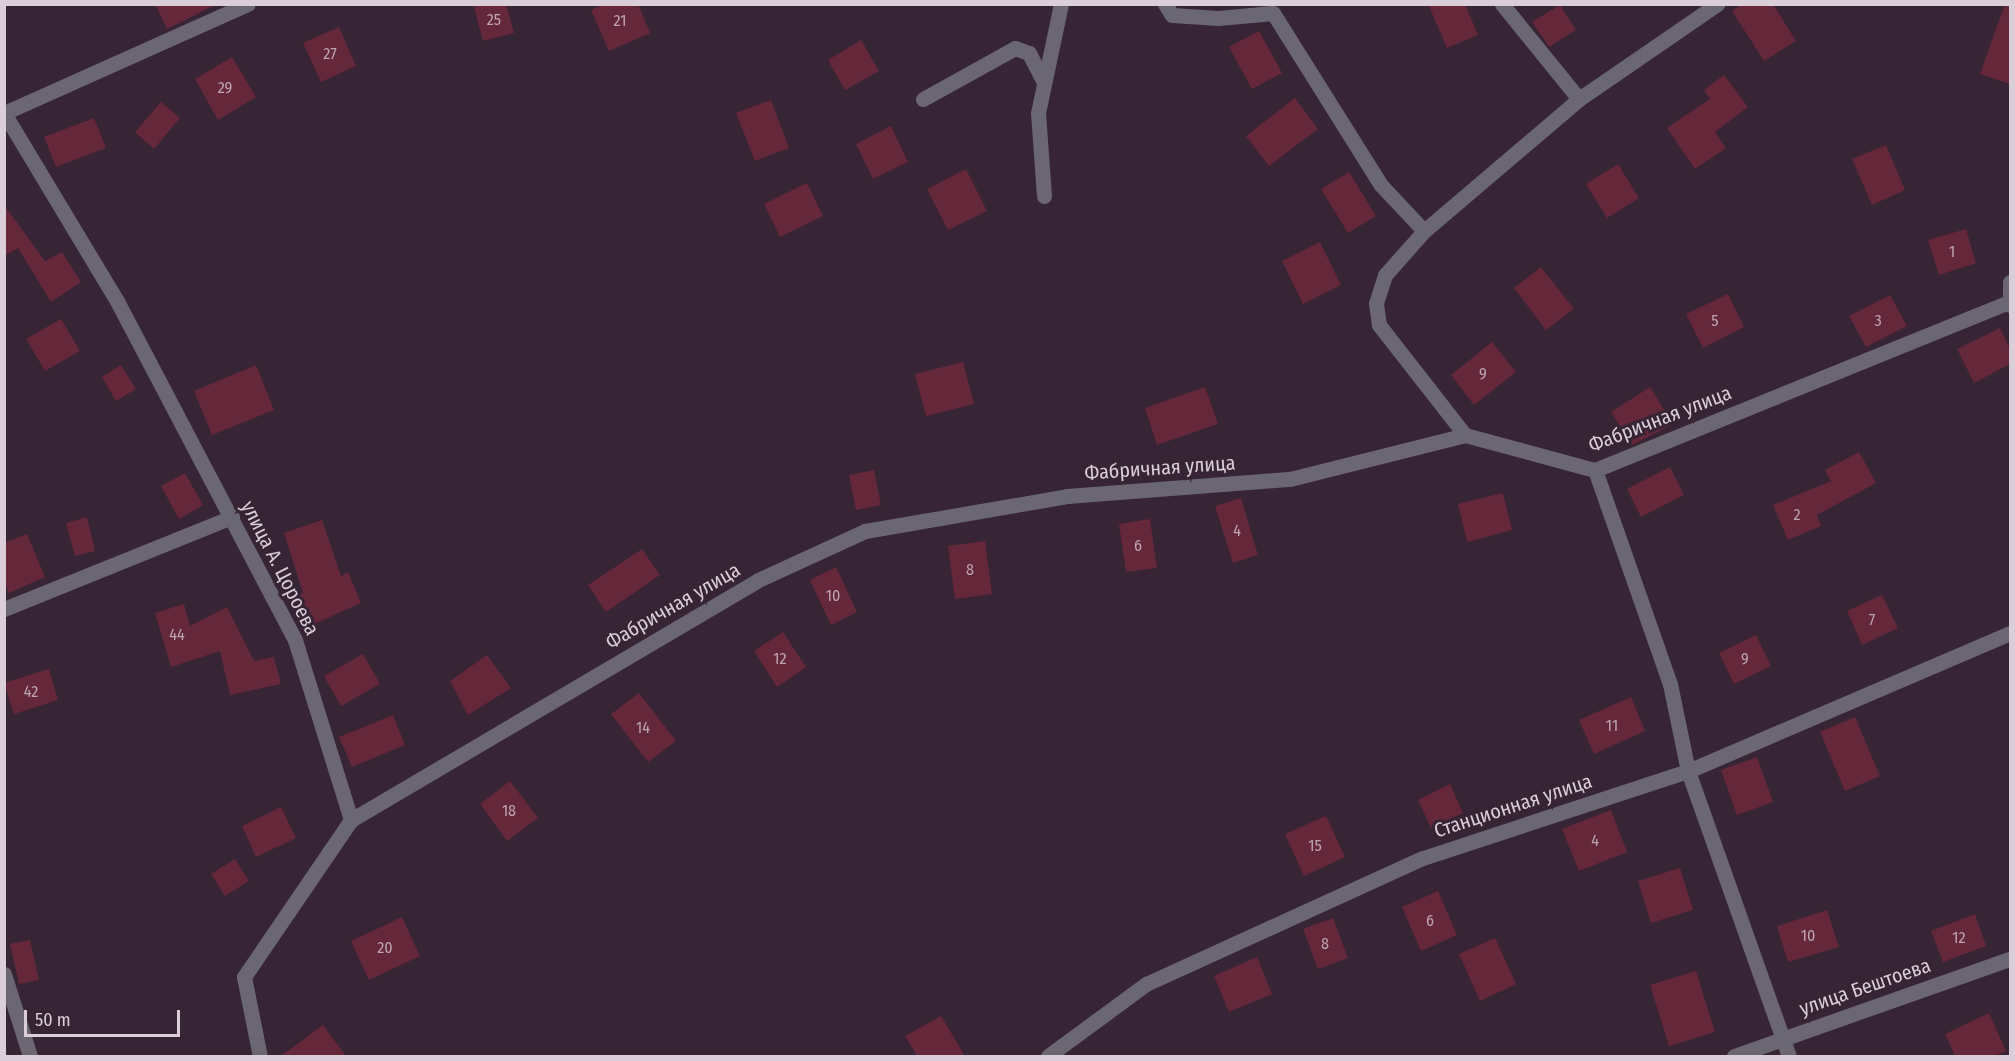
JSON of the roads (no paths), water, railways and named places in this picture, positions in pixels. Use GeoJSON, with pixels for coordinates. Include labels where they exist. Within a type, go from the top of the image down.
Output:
{"type":"FeatureCollection","features":[{"type":"Feature","properties":{"kind":"street"},"geometry":{"type":"LineString","coordinates":[[4,113],[248,4]]}},
{"type":"Feature","properties":{"kind":"street"},"geometry":{"type":"LineString","coordinates":[[1044,196],[1038,130],[1043,80],[1061,4]]}},
{"type":"Feature","properties":{"kind":"street"},"geometry":{"type":"LineString","coordinates":[[1165,4],[1172,15],[1183,16],[1218,18],[1273,13],[1386,192],[1424,231]]}},
{"type":"Feature","properties":{"kind":"street"},"geometry":{"type":"LineString","coordinates":[[1502,4],[1579,99]]}},
{"type":"Feature","properties":{"kind":"street"},"geometry":{"type":"LineString","coordinates":[[1465,435],[1384,332],[1376,314],[1378,294],[1385,275],[1424,231],[1579,99],[1717,4]]}},
{"type":"Feature","properties":{"kind":"street"},"geometry":{"type":"LineString","coordinates":[[923,99],[1015,48],[1029,53],[1043,80]]}},
{"type":"Feature","properties":{"kind":"street","name":"улица А. Цороева"},"geometry":{"type":"LineString","coordinates":[[4,113],[117,301],[295,640],[351,820]]}},
{"type":"Feature","properties":{"kind":"street"},"geometry":{"type":"LineString","coordinates":[[2010,282],[2010,304]]}},
{"type":"Feature","properties":{"kind":"street","name":"Фабричная улица"},"geometry":{"type":"LineString","coordinates":[[351,820],[758,580],[865,531],[1067,496],[1290,479],[1465,435],[1594,470],[2010,304]]}},
{"type":"Feature","properties":{"kind":"street"},"geometry":{"type":"LineString","coordinates":[[1594,470],[1670,684],[1688,771],[1790,1056]]}},
{"type":"Feature","properties":{"kind":"street"},"geometry":{"type":"LineString","coordinates":[[4,609],[232,517]]}},
{"type":"Feature","properties":{"kind":"street","name":"Станционная улица"},"geometry":{"type":"LineString","coordinates":[[1048,1056],[1146,984],[1423,858],[1688,771],[2010,633]]}},
{"type":"Feature","properties":{"kind":"street"},"geometry":{"type":"LineString","coordinates":[[260,1056],[244,976],[351,820]]}},
{"type":"Feature","properties":{"kind":"street","name":"улица Бештоева"},"geometry":{"type":"LineString","coordinates":[[1734,1056],[1783,1036],[2010,959]]}},
{"type":"Feature","properties":{"kind":"street"},"geometry":{"type":"LineString","coordinates":[[4,974],[30,1056]]}}]}
